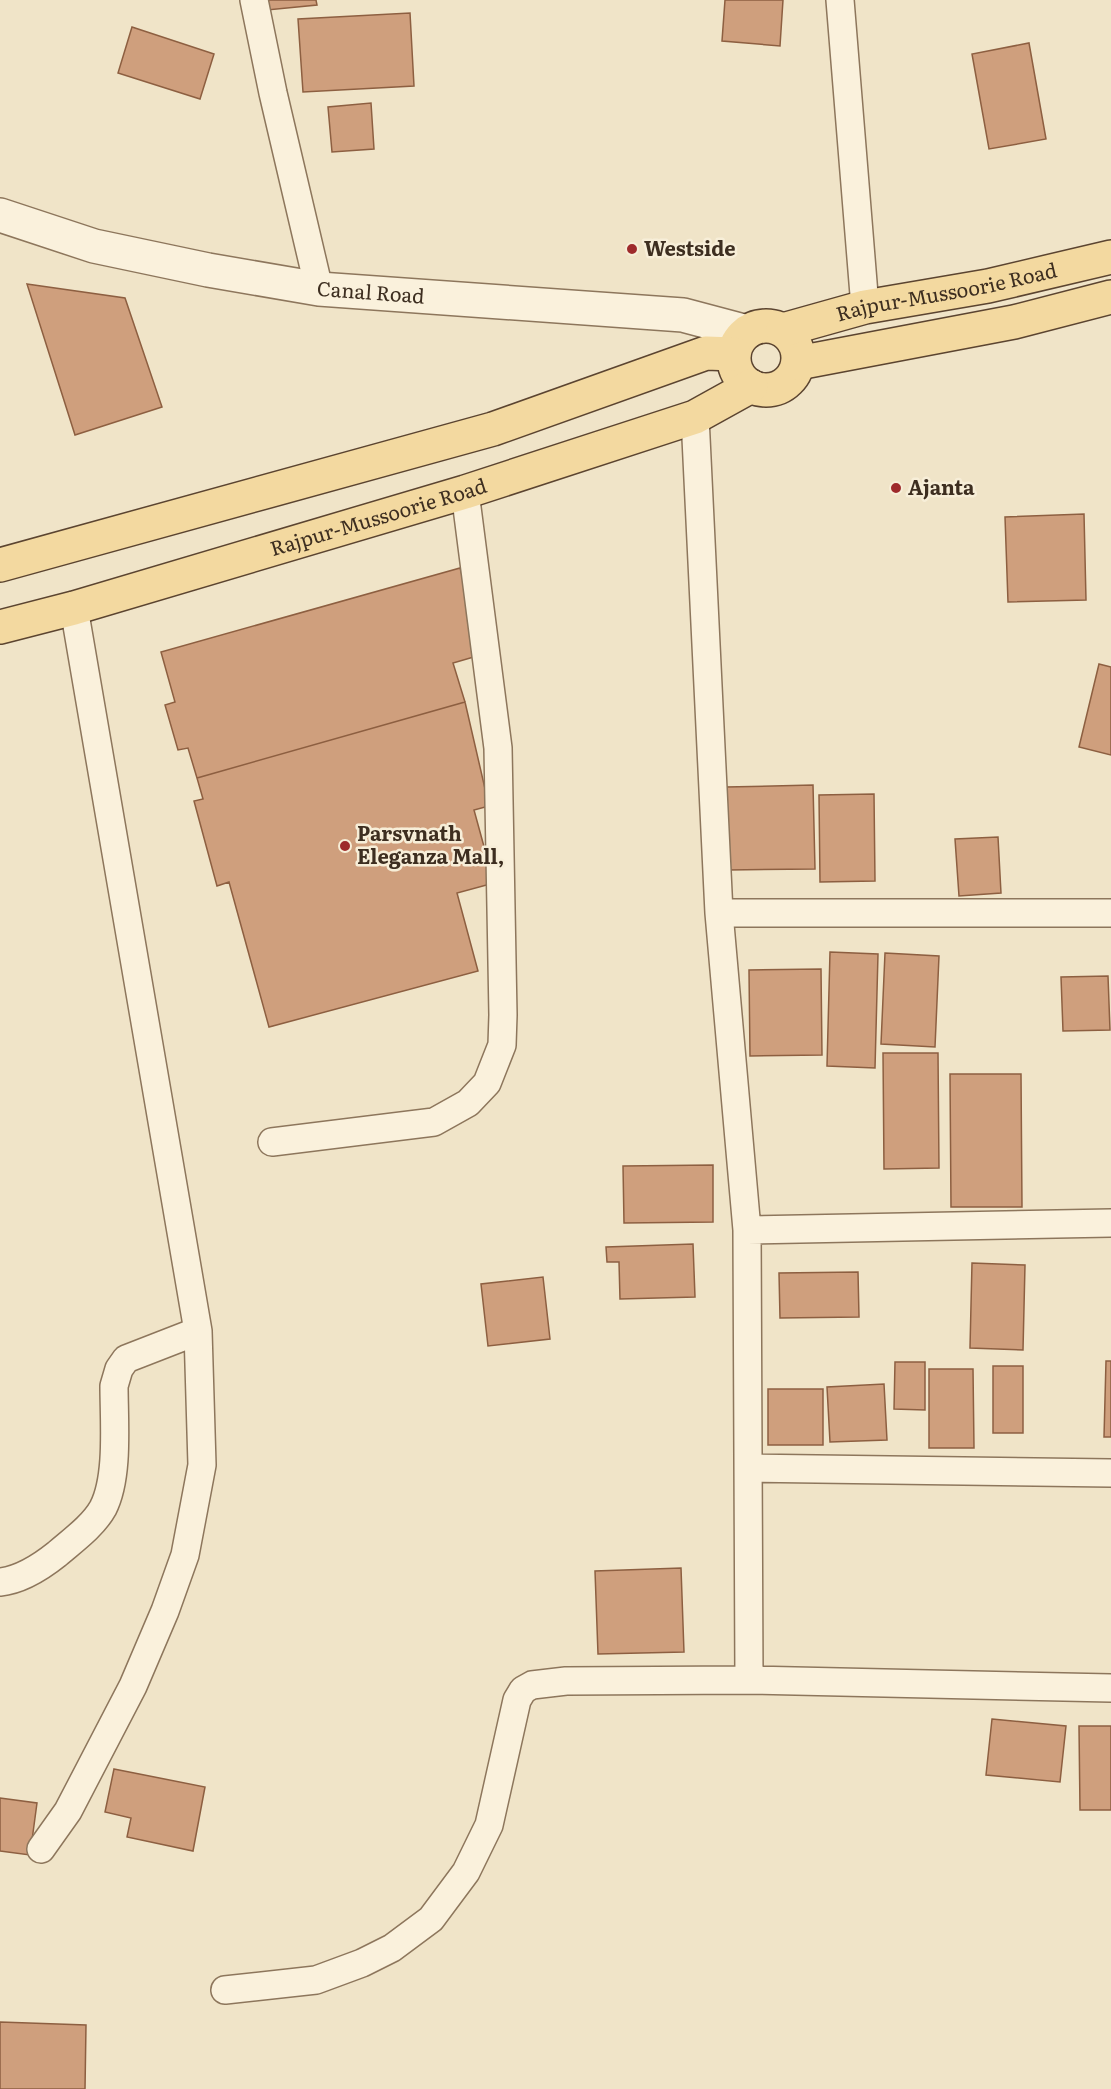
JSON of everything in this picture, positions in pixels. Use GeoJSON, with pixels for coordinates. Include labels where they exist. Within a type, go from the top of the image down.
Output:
{"type":"FeatureCollection","features":[{"type":"Feature","properties":{"kind":"main road","name":"Rajpur-Mussoorie Road"},"geometry":{"type":"LineString","coordinates":[[783,330],[865,307],[988,286],[1111,257]]}},
{"type":"Feature","properties":{"kind":"main road","name":"Rajpur-Mussoorie Road"},"geometry":{"type":"LineString","coordinates":[[798,363],[1014,322],[1111,297]]}},
{"type":"Feature","properties":{"kind":"main road"},"geometry":{"type":"LineString","coordinates":[[0,565],[493,429],[706,352],[741,343],[758,327],[771,326],[783,330],[792,339],[798,350],[798,363],[794,375],[786,384],[775,390],[762,390],[751,386],[741,378],[735,366],[741,343]]}},
{"type":"Feature","properties":{"kind":"main road","name":"Rajpur-Mussoorie Road"},"geometry":{"type":"LineString","coordinates":[[0,627],[74,608],[465,492],[695,417],[751,386]]}},
{"type":"Feature","properties":{"kind":"street"},"geometry":{"type":"LineString","coordinates":[[254,0],[273,93],[319,289]]}},
{"type":"Feature","properties":{"kind":"street"},"geometry":{"type":"LineString","coordinates":[[840,0],[865,307]]}},
{"type":"Feature","properties":{"kind":"street","name":"Canal Road"},"geometry":{"type":"LineString","coordinates":[[0,215],[94,246],[208,270],[319,289],[682,315],[741,343]]}},
{"type":"Feature","properties":{"kind":"street"},"geometry":{"type":"LineString","coordinates":[[695,417],[719,913],[747,1230],[748,1680]]}},
{"type":"Feature","properties":{"kind":"street"},"geometry":{"type":"LineString","coordinates":[[272,1142],[434,1122],[468,1103],[487,1083],[502,1045],[498,748],[465,492]]}},
{"type":"Feature","properties":{"kind":"street"},"geometry":{"type":"LineString","coordinates":[[40,1849],[68,1811],[133,1686],[165,1611],[185,1554],[202,1465],[198,1331],[74,608]]}},
{"type":"Feature","properties":{"kind":"street"},"geometry":{"type":"LineString","coordinates":[[719,913],[1111,913]]}},
{"type":"Feature","properties":{"kind":"street"},"geometry":{"type":"LineString","coordinates":[[747,1230],[1111,1223]]}},
{"type":"Feature","properties":{"kind":"street"},"geometry":{"type":"LineString","coordinates":[[0,1582],[27,1574],[53,1557],[79,1536],[102,1510],[111,1486],[114,1386],[119,1370],[126,1359],[198,1331]]}},
{"type":"Feature","properties":{"kind":"street"},"geometry":{"type":"LineString","coordinates":[[749,1468],[1111,1473]]}},
{"type":"Feature","properties":{"kind":"street"},"geometry":{"type":"LineString","coordinates":[[225,1990],[316,1980],[362,1964],[392,1948],[430,1919],[466,1872],[489,1825],[517,1700],[523,1690],[532,1685],[555,1682],[748,1680],[1111,1688]]}},
{"type":"Feature","properties":{"kind":"building"},"geometry":{"type":"Polygon","coordinates":[[[266,0],[316,0],[317,5],[267,10],[266,0]]]}},
{"type":"Feature","properties":{"kind":"building"},"geometry":{"type":"Polygon","coordinates":[[[725,0],[783,0],[780,46],[722,41],[725,0]]]}},
{"type":"Feature","properties":{"kind":"building"},"geometry":{"type":"Polygon","coordinates":[[[410,13],[414,86],[303,92],[298,19],[410,13]]]}},
{"type":"Feature","properties":{"kind":"building"},"geometry":{"type":"Polygon","coordinates":[[[132,27],[214,54],[200,99],[118,73],[132,27]]]}},
{"type":"Feature","properties":{"kind":"building"},"geometry":{"type":"Polygon","coordinates":[[[1029,43],[1046,139],[989,149],[972,54],[1029,43]]]}},
{"type":"Feature","properties":{"kind":"building"},"geometry":{"type":"Polygon","coordinates":[[[371,103],[374,149],[332,152],[328,107],[371,103]]]}},
{"type":"Feature","properties":{"kind":"building"},"geometry":{"type":"Polygon","coordinates":[[[27,284],[125,298],[162,407],[75,435],[27,284]]]}},
{"type":"Feature","properties":{"kind":"building"},"geometry":{"type":"Polygon","coordinates":[[[1084,514],[1086,600],[1008,602],[1005,517],[1084,514]]]}},
{"type":"Feature","properties":{"kind":"building"},"geometry":{"type":"Polygon","coordinates":[[[460,568],[484,654],[453,663],[465,702],[197,778],[188,748],[178,750],[165,705],[175,702],[161,652],[460,568]]]}},
{"type":"Feature","properties":{"kind":"building"},"geometry":{"type":"Polygon","coordinates":[[[1099,664],[1111,667],[1111,755],[1079,747],[1099,664]]]}},
{"type":"Feature","properties":{"kind":"building","name":"Parsvnath Eleganza Mall,"},"geometry":{"type":"Polygon","coordinates":[[[465,702],[489,806],[474,810],[494,883],[457,893],[478,971],[269,1027],[229,882],[217,886],[194,801],[203,799],[197,778],[465,702]]]}},
{"type":"Feature","properties":{"kind":"building"},"geometry":{"type":"Polygon","coordinates":[[[813,785],[815,869],[728,870],[726,787],[813,785]]]}},
{"type":"Feature","properties":{"kind":"building"},"geometry":{"type":"Polygon","coordinates":[[[874,794],[875,881],[820,882],[819,795],[874,794]]]}},
{"type":"Feature","properties":{"kind":"building"},"geometry":{"type":"Polygon","coordinates":[[[998,837],[1001,893],[959,896],[955,839],[998,837]]]}},
{"type":"Feature","properties":{"kind":"building"},"geometry":{"type":"Polygon","coordinates":[[[830,952],[878,954],[875,1068],[827,1066],[830,952]]]}},
{"type":"Feature","properties":{"kind":"building"},"geometry":{"type":"Polygon","coordinates":[[[885,953],[939,956],[935,1047],[881,1044],[885,953]]]}},
{"type":"Feature","properties":{"kind":"building"},"geometry":{"type":"Polygon","coordinates":[[[821,969],[822,1055],[750,1056],[749,970],[821,969]]]}},
{"type":"Feature","properties":{"kind":"building"},"geometry":{"type":"Polygon","coordinates":[[[1108,976],[1110,1030],[1063,1031],[1061,977],[1108,976]]]}},
{"type":"Feature","properties":{"kind":"building"},"geometry":{"type":"Polygon","coordinates":[[[883,1053],[938,1053],[939,1168],[884,1169],[883,1053]]]}},
{"type":"Feature","properties":{"kind":"building"},"geometry":{"type":"Polygon","coordinates":[[[950,1074],[1021,1074],[1022,1207],[951,1207],[950,1074]]]}},
{"type":"Feature","properties":{"kind":"building"},"geometry":{"type":"Polygon","coordinates":[[[713,1165],[713,1222],[624,1223],[623,1166],[713,1165]]]}},
{"type":"Feature","properties":{"kind":"building"},"geometry":{"type":"Polygon","coordinates":[[[693,1244],[695,1297],[620,1299],[619,1262],[607,1262],[606,1247],[693,1244]]]}},
{"type":"Feature","properties":{"kind":"building"},"geometry":{"type":"Polygon","coordinates":[[[972,1263],[1025,1265],[1023,1350],[970,1348],[972,1263]]]}},
{"type":"Feature","properties":{"kind":"building"},"geometry":{"type":"Polygon","coordinates":[[[858,1272],[859,1317],[780,1318],[779,1273],[858,1272]]]}},
{"type":"Feature","properties":{"kind":"building"},"geometry":{"type":"Polygon","coordinates":[[[543,1277],[550,1339],[488,1346],[481,1284],[543,1277]]]}},
{"type":"Feature","properties":{"kind":"building"},"geometry":{"type":"Polygon","coordinates":[[[1106,1361],[1111,1361],[1111,1437],[1104,1437],[1106,1361]]]}},
{"type":"Feature","properties":{"kind":"building"},"geometry":{"type":"Polygon","coordinates":[[[895,1362],[925,1362],[925,1410],[894,1409],[895,1362]]]}},
{"type":"Feature","properties":{"kind":"building"},"geometry":{"type":"Polygon","coordinates":[[[993,1366],[1023,1366],[1023,1433],[993,1433],[993,1366]]]}},
{"type":"Feature","properties":{"kind":"building"},"geometry":{"type":"Polygon","coordinates":[[[929,1369],[973,1369],[974,1448],[929,1448],[929,1369]]]}},
{"type":"Feature","properties":{"kind":"building"},"geometry":{"type":"Polygon","coordinates":[[[884,1384],[887,1440],[830,1442],[827,1387],[884,1384]]]}},
{"type":"Feature","properties":{"kind":"building"},"geometry":{"type":"Polygon","coordinates":[[[768,1389],[823,1389],[823,1445],[768,1445],[768,1389]]]}},
{"type":"Feature","properties":{"kind":"building"},"geometry":{"type":"Polygon","coordinates":[[[681,1568],[684,1652],[598,1654],[595,1571],[681,1568]]]}},
{"type":"Feature","properties":{"kind":"building"},"geometry":{"type":"Polygon","coordinates":[[[992,1719],[1066,1726],[1060,1782],[986,1775],[992,1719]]]}},
{"type":"Feature","properties":{"kind":"building"},"geometry":{"type":"Polygon","coordinates":[[[1079,1726],[1111,1726],[1111,1810],[1080,1810],[1079,1726]]]}},
{"type":"Feature","properties":{"kind":"building"},"geometry":{"type":"Polygon","coordinates":[[[114,1769],[205,1787],[193,1851],[127,1837],[131,1818],[105,1812],[114,1769]]]}},
{"type":"Feature","properties":{"kind":"building"},"geometry":{"type":"Polygon","coordinates":[[[0,1798],[37,1803],[30,1855],[0,1851],[0,1798]]]}},
{"type":"Feature","properties":{"kind":"building"},"geometry":{"type":"Polygon","coordinates":[[[0,2022],[86,2025],[85,2089],[0,2089],[0,2022]]]}},
{"type":"Feature","properties":{"kind":"place","name":"Westside"},"geometry":{"type":"Point","coordinates":[632,249]}},
{"type":"Feature","properties":{"kind":"place","name":"Ajanta"},"geometry":{"type":"Point","coordinates":[896,488]}},
{"type":"Feature","properties":{"kind":"place","name":"Parsvnath Eleganza Mall,"},"geometry":{"type":"Point","coordinates":[345,846]}}]}
